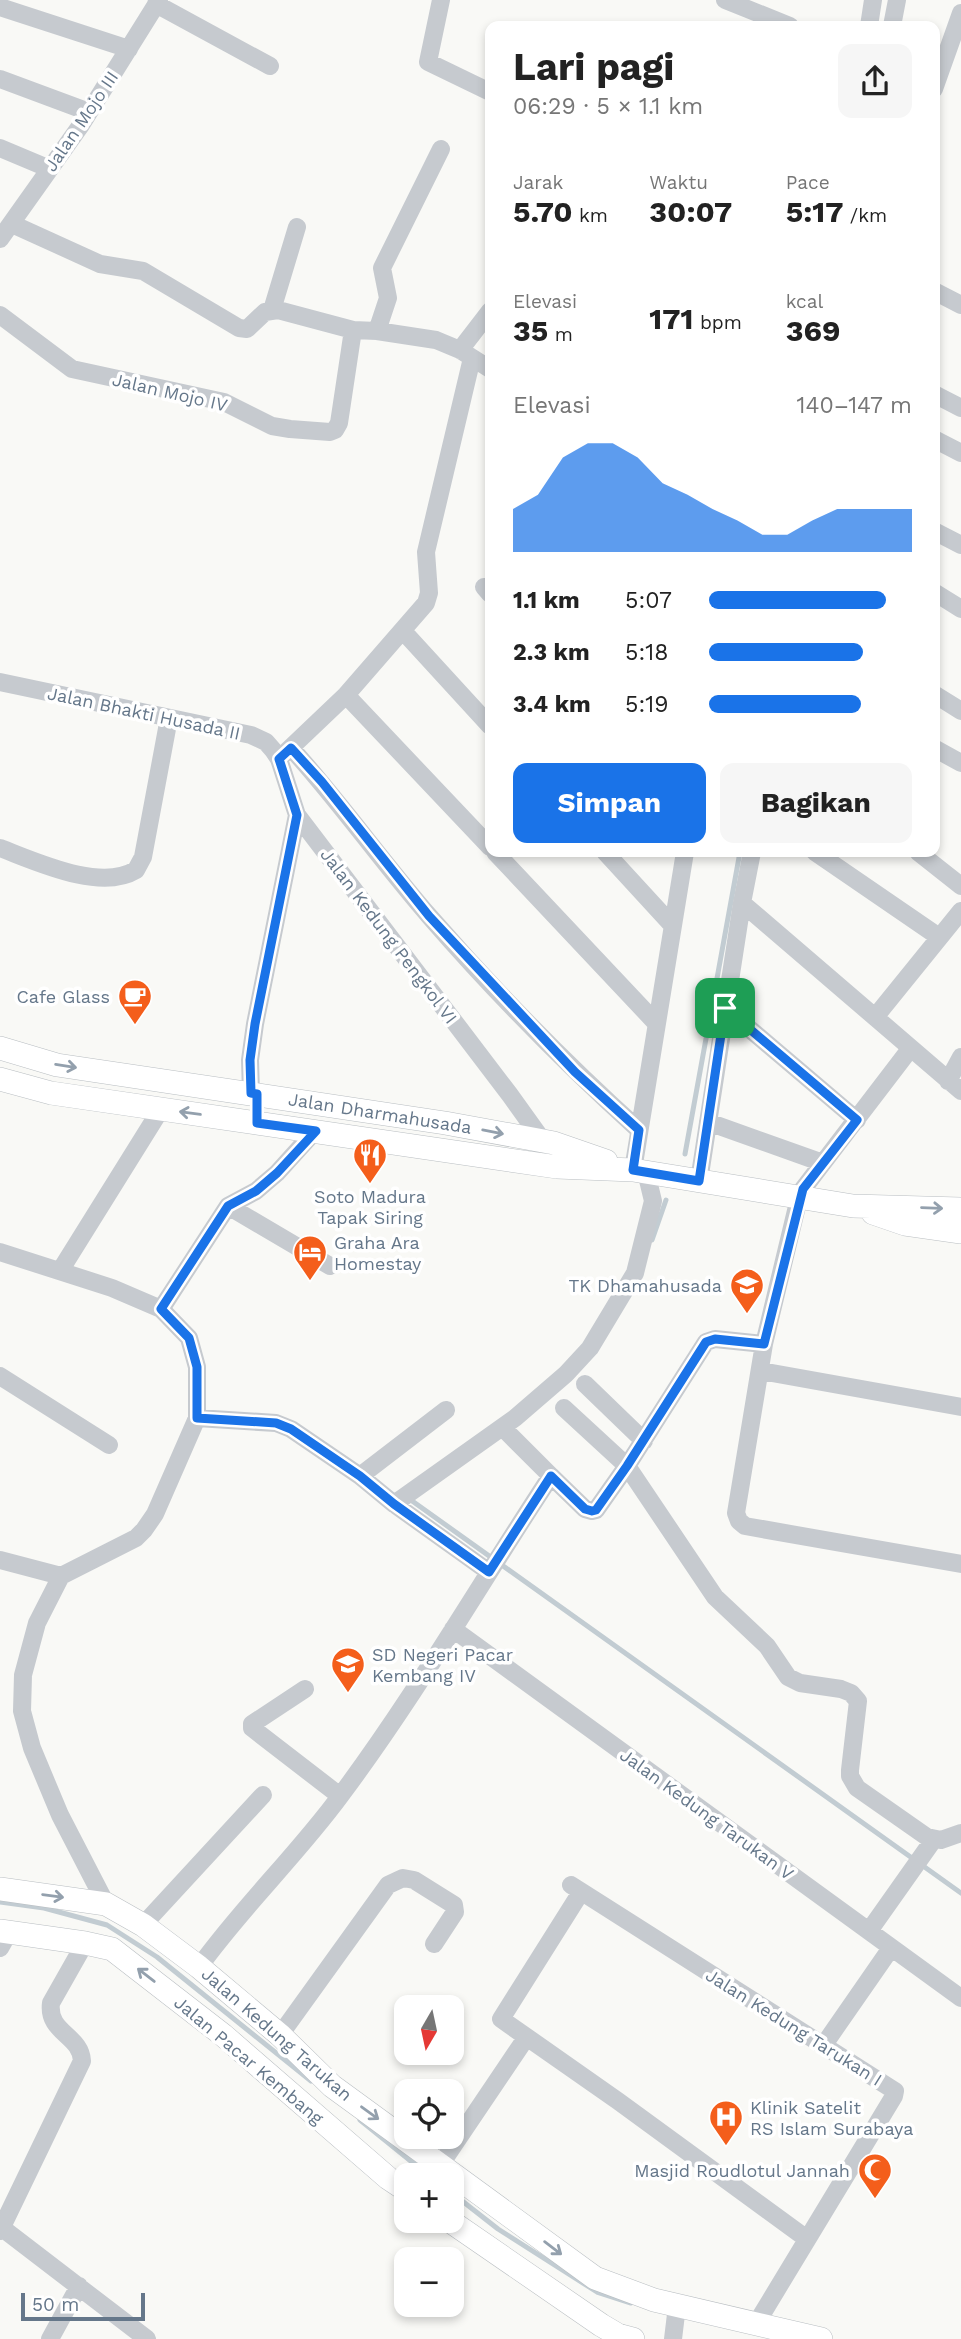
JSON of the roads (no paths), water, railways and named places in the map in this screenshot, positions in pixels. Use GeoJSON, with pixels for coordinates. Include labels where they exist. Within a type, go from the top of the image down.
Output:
{"type":"FeatureCollection","features":[{"type":"Feature","properties":{"kind":"main road","name":"Jalan Dharmahusada"},"geometry":{"type":"LineString","coordinates":[[0,1048],[57,1065],[446,1123],[543,1141],[639,1171]]}},
{"type":"Feature","properties":{"kind":"main road","name":"Jalan Dharmahusada"},"geometry":{"type":"LineString","coordinates":[[0,1079],[51,1093],[557,1167],[639,1171],[853,1206],[961,1209]]}},
{"type":"Feature","properties":{"kind":"main road","name":"Jalan Dharmahusada"},"geometry":{"type":"LineString","coordinates":[[853,1206],[905,1224],[961,1232]]}},
{"type":"Feature","properties":{"kind":"main road"},"geometry":{"type":"LineString","coordinates":[[0,1889],[106,1904]]}},
{"type":"Feature","properties":{"kind":"main road","name":"Jalan Kedung Tarukan"},"geometry":{"type":"LineString","coordinates":[[106,1904],[143,1925],[199,1967],[280,2035],[332,2086],[440,2163]]}},
{"type":"Feature","properties":{"kind":"main road","name":"Jalan Pacar Kembang"},"geometry":{"type":"LineString","coordinates":[[3,1937],[85,1943],[111,1949],[223,2035],[394,2182]]}},
{"type":"Feature","properties":{"kind":"main road","name":"Jalan Kedung Tarukan"},"geometry":{"type":"LineString","coordinates":[[464,2181],[595,2278],[677,2309],[821,2339]]}},
{"type":"Feature","properties":{"kind":"main road"},"geometry":{"type":"LineString","coordinates":[[464,2231],[601,2325],[627,2338]]}},
{"type":"Feature","properties":{"kind":"street"},"geometry":{"type":"LineString","coordinates":[[440,0],[428,62],[485,90]]}},
{"type":"Feature","properties":{"kind":"street"},"geometry":{"type":"LineString","coordinates":[[724,0],[777,21]]}},
{"type":"Feature","properties":{"kind":"street"},"geometry":{"type":"LineString","coordinates":[[870,21],[873,0]]}},
{"type":"Feature","properties":{"kind":"street"},"geometry":{"type":"LineString","coordinates":[[893,21],[897,0]]}},
{"type":"Feature","properties":{"kind":"street"},"geometry":{"type":"LineString","coordinates":[[158,2],[270,66]]}},
{"type":"Feature","properties":{"kind":"street","name":"Jalan Mojo III"},"geometry":{"type":"LineString","coordinates":[[0,239],[89,112],[158,2]]}},
{"type":"Feature","properties":{"kind":"street"},"geometry":{"type":"LineString","coordinates":[[0,7],[129,49]]}},
{"type":"Feature","properties":{"kind":"street"},"geometry":{"type":"LineString","coordinates":[[940,72],[961,13]]}},
{"type":"Feature","properties":{"kind":"street"},"geometry":{"type":"LineString","coordinates":[[0,79],[89,112]]}},
{"type":"Feature","properties":{"kind":"street"},"geometry":{"type":"LineString","coordinates":[[0,148],[50,169]]}},
{"type":"Feature","properties":{"kind":"street"},"geometry":{"type":"LineString","coordinates":[[377,331],[388,298],[383,268],[441,149]]}},
{"type":"Feature","properties":{"kind":"street"},"geometry":{"type":"LineString","coordinates":[[12,224],[100,264],[143,271],[239,328],[247,329],[265,312],[278,310],[353,330],[426,337],[466,354],[485,366]]}},
{"type":"Feature","properties":{"kind":"street"},"geometry":{"type":"LineString","coordinates":[[272,310],[297,228]]}},
{"type":"Feature","properties":{"kind":"street"},"geometry":{"type":"LineString","coordinates":[[940,293],[961,305]]}},
{"type":"Feature","properties":{"kind":"street","name":"Jalan Mojo IV"},"geometry":{"type":"LineString","coordinates":[[0,315],[72,369],[224,402],[272,426],[330,432],[335,430],[339,423],[353,330]]}},
{"type":"Feature","properties":{"kind":"street"},"geometry":{"type":"LineString","coordinates":[[285,753],[346,695],[403,631],[429,597],[426,552],[466,354],[485,320]]}},
{"type":"Feature","properties":{"kind":"street"},"geometry":{"type":"LineString","coordinates":[[940,397],[961,408]]}},
{"type":"Feature","properties":{"kind":"street"},"geometry":{"type":"LineString","coordinates":[[940,442],[961,453]]}},
{"type":"Feature","properties":{"kind":"street"},"geometry":{"type":"LineString","coordinates":[[940,534],[961,545]]}},
{"type":"Feature","properties":{"kind":"street"},"geometry":{"type":"LineString","coordinates":[[940,596],[961,610]]}},
{"type":"Feature","properties":{"kind":"street"},"geometry":{"type":"LineString","coordinates":[[403,631],[485,721]]}},
{"type":"Feature","properties":{"kind":"street","name":"Jalan Bhakti Husada II"},"geometry":{"type":"LineString","coordinates":[[0,682],[261,738],[285,753],[322,782],[429,916],[575,1072],[639,1130]]}},
{"type":"Feature","properties":{"kind":"street"},"geometry":{"type":"LineString","coordinates":[[346,695],[485,842]]}},
{"type":"Feature","properties":{"kind":"street"},"geometry":{"type":"LineString","coordinates":[[940,698],[961,711]]}},
{"type":"Feature","properties":{"kind":"street"},"geometry":{"type":"LineString","coordinates":[[0,848],[61,870],[99,877],[118,876],[135,870],[143,857],[169,718]]}},
{"type":"Feature","properties":{"kind":"street"},"geometry":{"type":"LineString","coordinates":[[940,751],[961,763]]}},
{"type":"Feature","properties":{"kind":"street","name":"Jalan Kedung Pengkol VI"},"geometry":{"type":"LineString","coordinates":[[285,753],[297,815],[543,1141]]}},
{"type":"Feature","properties":{"kind":"street"},"geometry":{"type":"LineString","coordinates":[[257,1123],[250,1060],[297,815]]}},
{"type":"Feature","properties":{"kind":"street"},"geometry":{"type":"LineString","coordinates":[[500,857],[656,1023]]}},
{"type":"Feature","properties":{"kind":"street"},"geometry":{"type":"LineString","coordinates":[[610,857],[672,925]]}},
{"type":"Feature","properties":{"kind":"street"},"geometry":{"type":"LineString","coordinates":[[394,1504],[507,1424],[566,1374],[590,1348],[635,1273],[653,1201],[639,1171],[639,1130],[684,857]]}},
{"type":"Feature","properties":{"kind":"street"},"geometry":{"type":"LineString","coordinates":[[699,1181],[751,857]]}},
{"type":"Feature","properties":{"kind":"street"},"geometry":{"type":"LineString","coordinates":[[822,857],[939,937]]}},
{"type":"Feature","properties":{"kind":"street"},"geometry":{"type":"LineString","coordinates":[[924,857],[961,886]]}},
{"type":"Feature","properties":{"kind":"street"},"geometry":{"type":"LineString","coordinates":[[742,903],[954,1086],[961,1057]]}},
{"type":"Feature","properties":{"kind":"street"},"geometry":{"type":"LineString","coordinates":[[876,1016],[961,911]]}},
{"type":"Feature","properties":{"kind":"street"},"geometry":{"type":"LineString","coordinates":[[725,1008],[857,1120]]}},
{"type":"Feature","properties":{"kind":"street"},"geometry":{"type":"LineString","coordinates":[[910,1049],[803,1189],[799,1198],[764,1344],[736,1513],[745,1526],[961,1564]]}},
{"type":"Feature","properties":{"kind":"street"},"geometry":{"type":"LineString","coordinates":[[60,1271],[161,1109]]}},
{"type":"Feature","properties":{"kind":"street"},"geometry":{"type":"LineString","coordinates":[[708,1122],[823,1163]]}},
{"type":"Feature","properties":{"kind":"street"},"geometry":{"type":"LineString","coordinates":[[161,1309],[228,1206],[256,1191],[277,1173],[316,1131]]}},
{"type":"Feature","properties":{"kind":"street"},"geometry":{"type":"LineString","coordinates":[[228,1206],[330,1266]]}},
{"type":"Feature","properties":{"kind":"street"},"geometry":{"type":"LineString","coordinates":[[0,1252],[112,1288],[161,1309],[189,1338],[197,1367],[197,1418],[155,1514],[145,1530],[121,1547],[61,1576],[37,1623],[23,1675],[22,1711],[32,1748],[60,1815],[106,1904]]}},
{"type":"Feature","properties":{"kind":"street"},"geometry":{"type":"LineString","coordinates":[[506,1431],[585,1509],[596,1510],[706,1342],[715,1339],[764,1344]]}},
{"type":"Feature","properties":{"kind":"street"},"geometry":{"type":"LineString","coordinates":[[761,1371],[961,1407]]}},
{"type":"Feature","properties":{"kind":"street"},"geometry":{"type":"LineString","coordinates":[[0,1376],[109,1445]]}},
{"type":"Feature","properties":{"kind":"street"},"geometry":{"type":"LineString","coordinates":[[585,1384],[643,1441]]}},
{"type":"Feature","properties":{"kind":"street"},"geometry":{"type":"LineString","coordinates":[[565,1408],[627,1466],[715,1597],[766,1646],[789,1677],[800,1683],[841,1689],[858,1700],[850,1770],[850,1776],[857,1788],[922,1834],[941,1840],[961,1833]]}},
{"type":"Feature","properties":{"kind":"street"},"geometry":{"type":"LineString","coordinates":[[360,1476],[446,1410]]}},
{"type":"Feature","properties":{"kind":"street"},"geometry":{"type":"LineString","coordinates":[[197,1418],[281,1424],[303,1435],[394,1504],[493,1564]]}},
{"type":"Feature","properties":{"kind":"street"},"geometry":{"type":"LineString","coordinates":[[199,1967],[341,1796],[551,1476]]}},
{"type":"Feature","properties":{"kind":"street"},"geometry":{"type":"LineString","coordinates":[[0,1560],[61,1576]]}},
{"type":"Feature","properties":{"kind":"street","name":"Jalan Kedung Tarukan V"},"geometry":{"type":"LineString","coordinates":[[453,1629],[961,1998]]}},
{"type":"Feature","properties":{"kind":"street"},"geometry":{"type":"LineString","coordinates":[[305,1689],[253,1724],[252,1728],[341,1796]]}},
{"type":"Feature","properties":{"kind":"street"},"geometry":{"type":"LineString","coordinates":[[143,1925],[262,1795]]}},
{"type":"Feature","properties":{"kind":"street"},"geometry":{"type":"LineString","coordinates":[[869,1931],[934,1839]]}},
{"type":"Feature","properties":{"kind":"street"},"geometry":{"type":"LineString","coordinates":[[280,2035],[388,1885],[403,1878],[414,1880],[454,1905],[455,1912],[435,1944]]}},
{"type":"Feature","properties":{"kind":"street","name":"Jalan Kedung Tarukan I"},"geometry":{"type":"LineString","coordinates":[[526,2038],[501,2020],[576,1888],[893,2089],[895,2093],[756,2324]]}},
{"type":"Feature","properties":{"kind":"street"},"geometry":{"type":"LineString","coordinates":[[85,1943],[51,2003],[50,2010],[54,2023],[80,2049],[82,2061],[1,2229],[147,2339]]}},
{"type":"Feature","properties":{"kind":"street"},"geometry":{"type":"LineString","coordinates":[[823,2046],[891,1948]]}},
{"type":"Feature","properties":{"kind":"street"},"geometry":{"type":"LineString","coordinates":[[442,2163],[526,2038],[618,2101],[807,2239]]}},
{"type":"Feature","properties":{"kind":"street"},"geometry":{"type":"LineString","coordinates":[[50,2339],[79,2286]]}},
{"type":"Feature","properties":{"kind":"street"},"geometry":{"type":"LineString","coordinates":[[673,2339],[677,2309]]}},
{"type":"Feature","properties":{"kind":"waterway"},"geometry":{"type":"LineString","coordinates":[[685,1154],[739,857]]}},
{"type":"Feature","properties":{"kind":"waterway"},"geometry":{"type":"LineString","coordinates":[[652,1240],[666,1200]]}},
{"type":"Feature","properties":{"kind":"waterway"},"geometry":{"type":"LineString","coordinates":[[408,1498],[961,1893]]}},
{"type":"Feature","properties":{"kind":"waterway"},"geometry":{"type":"LineString","coordinates":[[0,1902],[44,1908],[107,1925],[157,1957],[311,2081]]}},
{"type":"Feature","properties":{"kind":"waterway"},"geometry":{"type":"LineString","coordinates":[[360,2120],[413,2163]]}},
{"type":"Feature","properties":{"kind":"waterway"},"geometry":{"type":"LineString","coordinates":[[464,2202],[498,2229],[597,2292],[631,2303]]}},
{"type":"Feature","properties":{"kind":"place","name":"Cafe Glass"},"geometry":{"type":"Point","coordinates":[135,1026]}},
{"type":"Feature","properties":{"kind":"place","name":"Soto Madura Tapak Siring"},"geometry":{"type":"Point","coordinates":[370,1185]}},
{"type":"Feature","properties":{"kind":"place","name":"Graha Ara Homestay"},"geometry":{"type":"Point","coordinates":[310,1282]}},
{"type":"Feature","properties":{"kind":"place","name":"TK Dhamahusada"},"geometry":{"type":"Point","coordinates":[747,1315]}},
{"type":"Feature","properties":{"kind":"place","name":"SD Negeri Pacar Kembang IV"},"geometry":{"type":"Point","coordinates":[348,1694]}},
{"type":"Feature","properties":{"kind":"place","name":"Klinik Satelit RS Islam Surabaya"},"geometry":{"type":"Point","coordinates":[726,2147]}},
{"type":"Feature","properties":{"kind":"place","name":"Masjid Roudlotul Jannah"},"geometry":{"type":"Point","coordinates":[875,2200]}}]}
